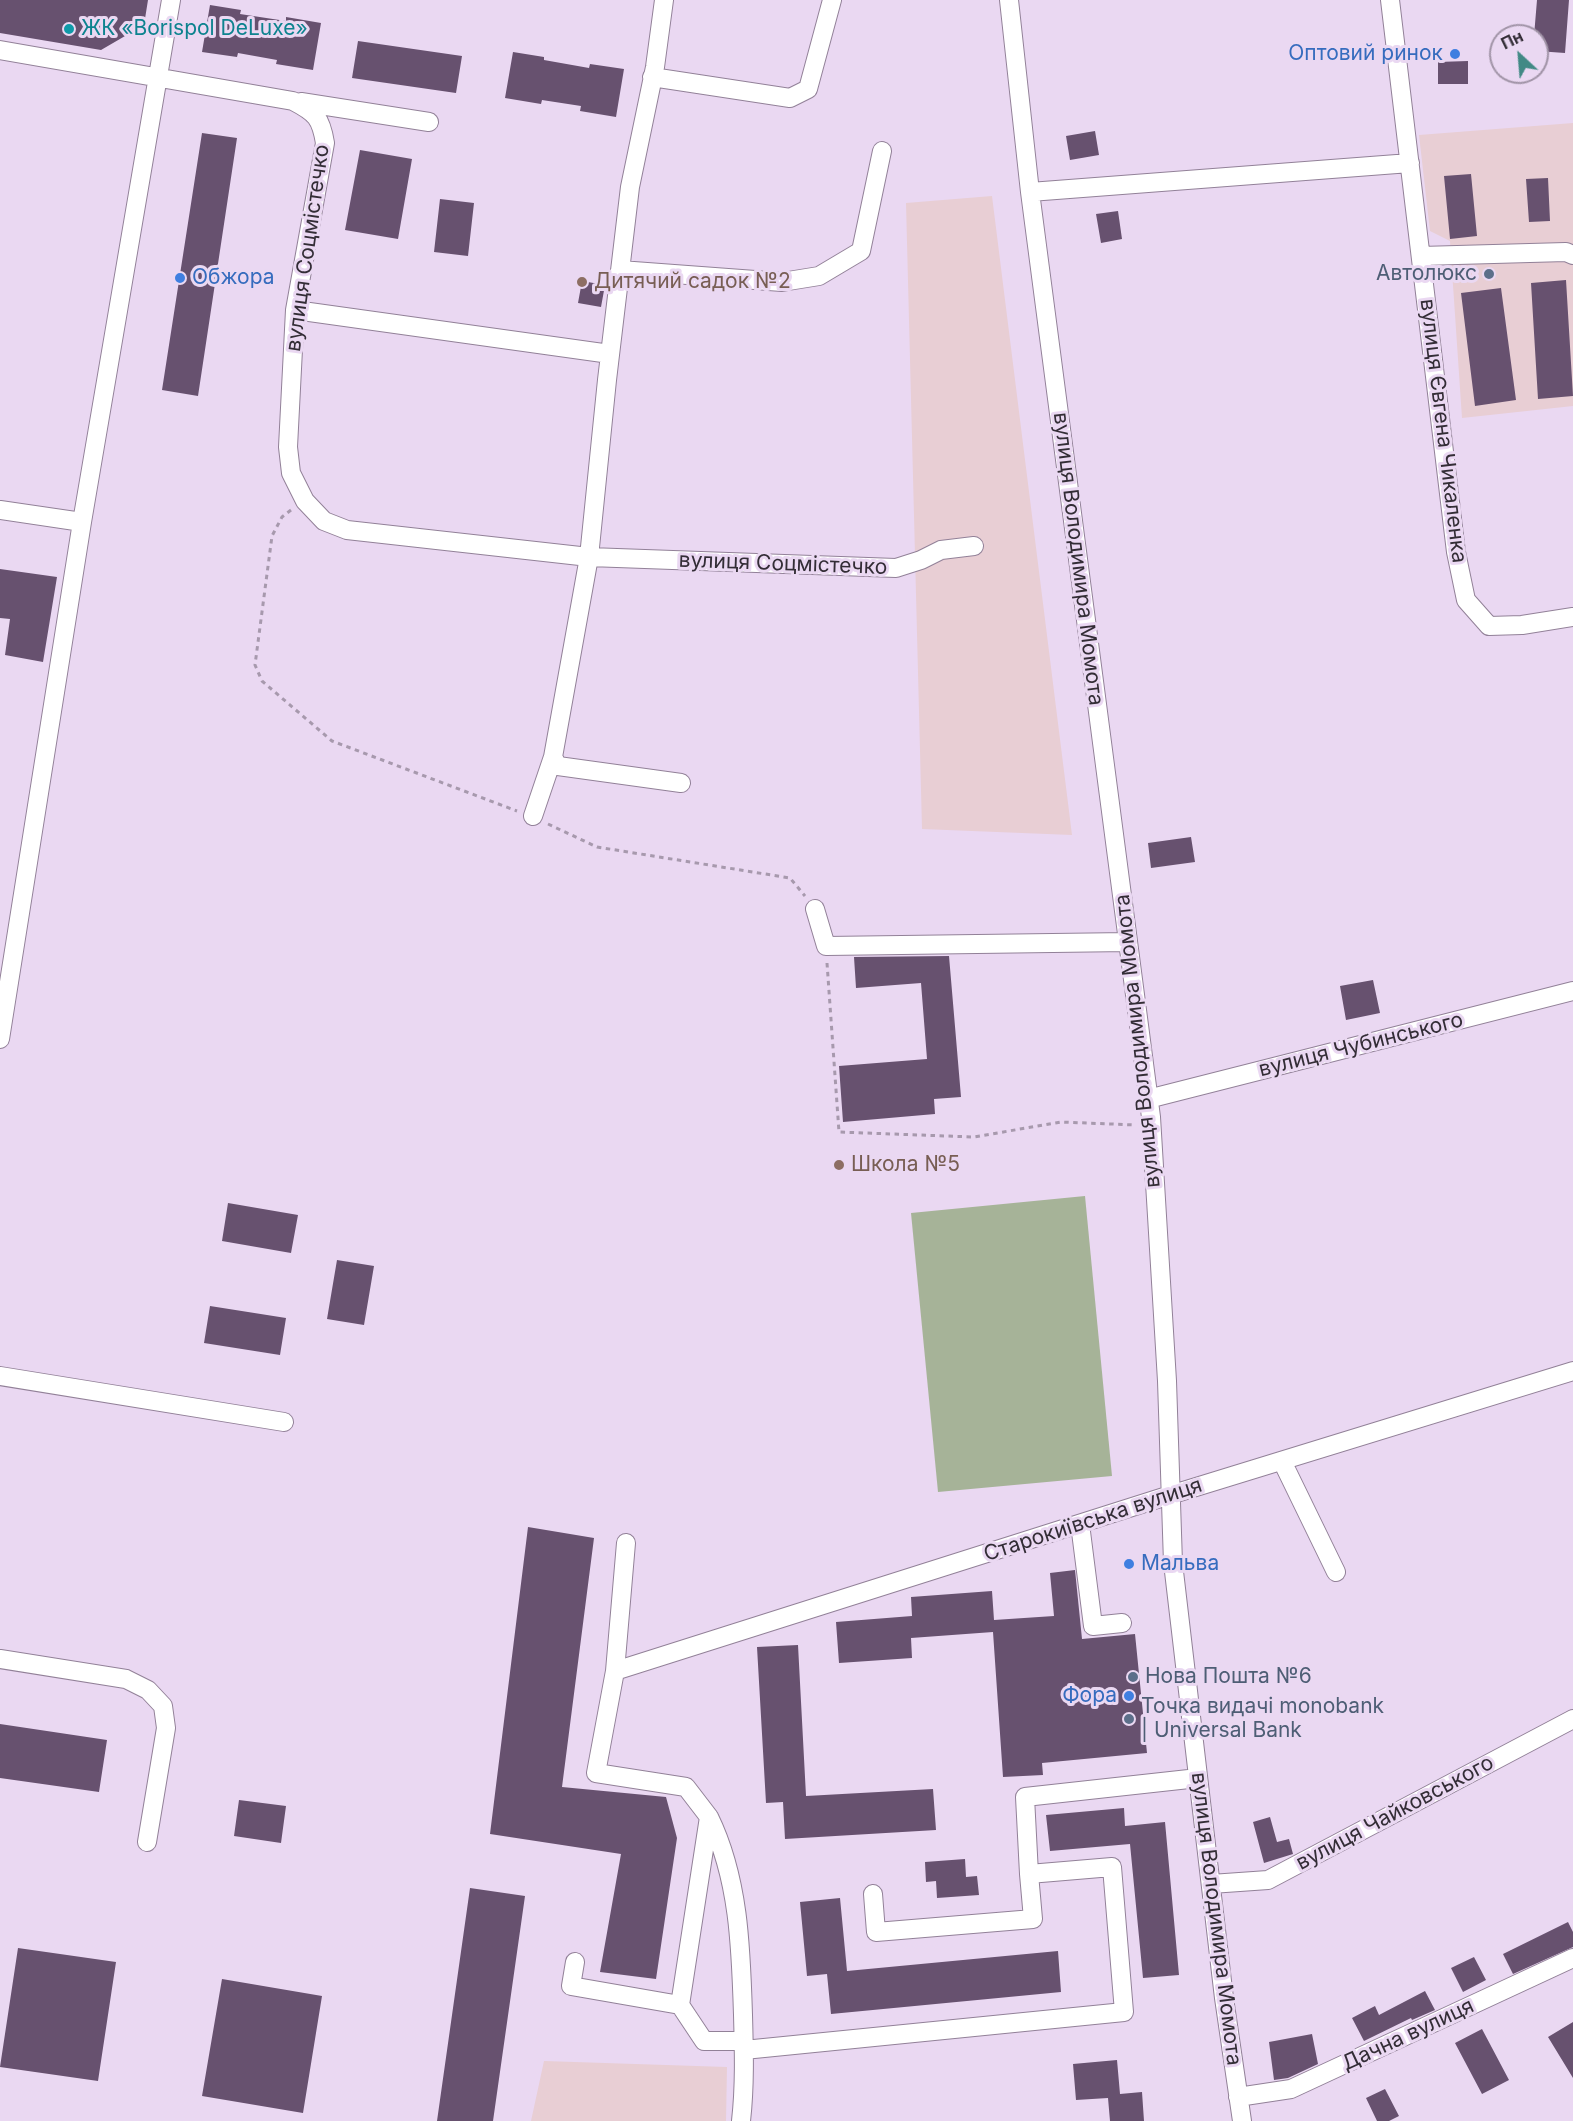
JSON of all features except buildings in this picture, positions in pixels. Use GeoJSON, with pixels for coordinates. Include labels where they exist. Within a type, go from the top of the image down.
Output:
{"type":"FeatureCollection","features":[{"type":"Feature","properties":{"kind":"street"},"geometry":{"type":"LineString","coordinates":[[0,1039],[3,999],[171,0]]}},
{"type":"Feature","properties":{"kind":"street"},"geometry":{"type":"LineString","coordinates":[[533,816],[553,757],[589,557],[630,187],[652,77],[664,0]]}},
{"type":"Feature","properties":{"kind":"street"},"geometry":{"type":"LineString","coordinates":[[652,77],[790,98],[808,89],[832,0]]}},
{"type":"Feature","properties":{"kind":"street","name":"вулиця Володимира Момота"},"geometry":{"type":"LineString","coordinates":[[1009,0],[1030,192],[1151,1125],[1167,1381],[1173,1563],[1242,2121]]}},
{"type":"Feature","properties":{"kind":"street","name":"вулиця Євгена Чикаленка"},"geometry":{"type":"LineString","coordinates":[[1390,0],[1456,552],[1466,600],[1489,626],[1522,625],[1573,617]]}},
{"type":"Feature","properties":{"kind":"street","name":"вулиця Соцмістечко"},"geometry":{"type":"LineString","coordinates":[[0,50],[293,101],[313,111],[322,126],[325,143],[295,310],[288,447],[291,473],[305,501],[324,520],[347,530],[589,557],[896,568],[921,560],[941,550],[974,546]]}},
{"type":"Feature","properties":{"kind":"street"},"geometry":{"type":"LineString","coordinates":[[293,101],[429,122]]}},
{"type":"Feature","properties":{"kind":"street"},"geometry":{"type":"LineString","coordinates":[[620,270],[782,282],[819,276],[861,251],[882,151]]}},
{"type":"Feature","properties":{"kind":"street"},"geometry":{"type":"LineString","coordinates":[[1030,192],[1410,163]]}},
{"type":"Feature","properties":{"kind":"street"},"geometry":{"type":"LineString","coordinates":[[1421,256],[1566,252],[1573,255]]}},
{"type":"Feature","properties":{"kind":"street"},"geometry":{"type":"LineString","coordinates":[[295,310],[610,354]]}},
{"type":"Feature","properties":{"kind":"street"},"geometry":{"type":"LineString","coordinates":[[0,510],[82,522]]}},
{"type":"Feature","properties":{"kind":"street"},"geometry":{"type":"LineString","coordinates":[[553,757],[558,766],[681,783]]}},
{"type":"Feature","properties":{"kind":"street"},"geometry":{"type":"LineString","coordinates":[[815,909],[826,946],[1128,942]]}},
{"type":"Feature","properties":{"kind":"street","name":"вулиця Чубинського"},"geometry":{"type":"LineString","coordinates":[[1148,1099],[1573,991]]}},
{"type":"Feature","properties":{"kind":"street","name":"Старокиївська вулиця"},"geometry":{"type":"LineString","coordinates":[[615,1671],[1170,1495],[1573,1371]]}},
{"type":"Feature","properties":{"kind":"street"},"geometry":{"type":"LineString","coordinates":[[0,1376],[284,1422]]}},
{"type":"Feature","properties":{"kind":"street"},"geometry":{"type":"LineString","coordinates":[[1282,1461],[1336,1572]]}},
{"type":"Feature","properties":{"kind":"street"},"geometry":{"type":"LineString","coordinates":[[1080,1524],[1093,1626],[1122,1623]]}},
{"type":"Feature","properties":{"kind":"street"},"geometry":{"type":"LineString","coordinates":[[626,1543],[615,1671],[596,1773],[686,1788],[709,1817],[720,1839],[732,1884],[741,1953],[745,2089],[741,2121]]}},
{"type":"Feature","properties":{"kind":"street"},"geometry":{"type":"LineString","coordinates":[[0,1659],[126,1679],[147,1690],[163,1707],[166,1728],[147,1842]]}},
{"type":"Feature","properties":{"kind":"street","name":"вулиця Чайковського"},"geometry":{"type":"LineString","coordinates":[[1211,1884],[1268,1880],[1573,1719]]}},
{"type":"Feature","properties":{"kind":"street"},"geometry":{"type":"LineString","coordinates":[[873,1894],[876,1932],[1033,1919],[1025,1797],[1198,1778]]}},
{"type":"Feature","properties":{"kind":"street"},"geometry":{"type":"LineString","coordinates":[[709,1817],[680,2005],[704,2040],[743,2045],[1124,2012],[1112,1866],[1029,1874]]}},
{"type":"Feature","properties":{"kind":"street","name":"Дачна вулиця"},"geometry":{"type":"LineString","coordinates":[[1238,2097],[1291,2089],[1573,1958]]}},
{"type":"Feature","properties":{"kind":"street"},"geometry":{"type":"LineString","coordinates":[[575,1962],[571,1986],[680,2005]]}},
{"type":"Feature","properties":{"kind":"path"},"geometry":{"type":"LineString","coordinates":[[305,501],[282,517],[272,536],[255,665],[262,681],[332,741],[533,816],[597,847],[790,878],[815,909]]}},
{"type":"Feature","properties":{"kind":"path"},"geometry":{"type":"LineString","coordinates":[[826,946],[839,1132],[974,1137],[1061,1122],[1151,1125]]}},
{"type":"Feature","properties":{"kind":"shaded area"},"geometry":{"type":"Polygon","coordinates":[[[1573,123],[1573,406],[1462,418],[1450,241],[1430,231],[1419,135],[1573,123]]]}},
{"type":"Feature","properties":{"kind":"shaded area"},"geometry":{"type":"Polygon","coordinates":[[[992,196],[1072,835],[922,829],[906,203],[992,196]]]}},
{"type":"Feature","properties":{"kind":"shaded area"},"geometry":{"type":"Polygon","coordinates":[[[544,2061],[727,2067],[726,2121],[531,2121],[544,2061]]]}},
{"type":"Feature","properties":{"kind":"green space"},"geometry":{"type":"Polygon","coordinates":[[[1085,1196],[1112,1476],[938,1492],[911,1213],[1085,1196]]]}},
{"type":"Feature","properties":{"kind":"place","name":"ЖК «Borispol DeLuxe»"},"geometry":{"type":"Point","coordinates":[69,29]}},
{"type":"Feature","properties":{"kind":"place","name":"Оптовий ринок"},"geometry":{"type":"Point","coordinates":[1455,54]}},
{"type":"Feature","properties":{"kind":"place","name":"Автолюкс"},"geometry":{"type":"Point","coordinates":[1489,274]}},
{"type":"Feature","properties":{"kind":"place","name":"Обжора"},"geometry":{"type":"Point","coordinates":[180,278]}},
{"type":"Feature","properties":{"kind":"place","name":"Дитячий садок №2"},"geometry":{"type":"Point","coordinates":[582,282]}},
{"type":"Feature","properties":{"kind":"place","name":"Школа №5"},"geometry":{"type":"Point","coordinates":[839,1165]}},
{"type":"Feature","properties":{"kind":"place","name":"Мальва"},"geometry":{"type":"Point","coordinates":[1129,1564]}},
{"type":"Feature","properties":{"kind":"place","name":"Нова Пошта №6"},"geometry":{"type":"Point","coordinates":[1133,1677]}},
{"type":"Feature","properties":{"kind":"place","name":"Фора"},"geometry":{"type":"Point","coordinates":[1129,1696]}},
{"type":"Feature","properties":{"kind":"place","name":"Точка видачі monobank | Universal Bank"},"geometry":{"type":"Point","coordinates":[1129,1719]}}]}
